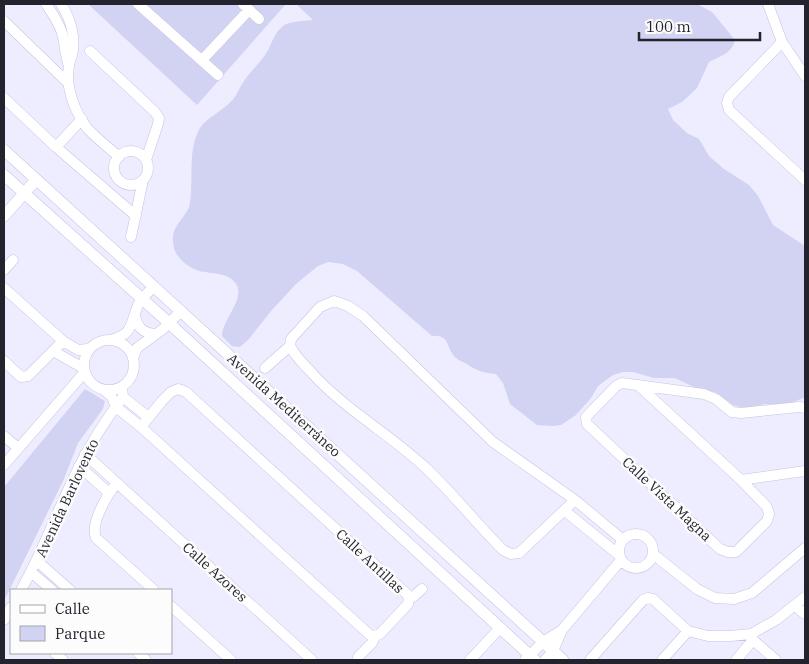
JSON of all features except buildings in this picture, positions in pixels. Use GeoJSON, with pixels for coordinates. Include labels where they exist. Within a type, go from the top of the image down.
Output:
{"type":"FeatureCollection","features":[{"type":"Feature","properties":{"kind":"street"},"geometry":{"type":"LineString","coordinates":[[46,4],[53,13],[62,33],[69,66]]}},
{"type":"Feature","properties":{"kind":"street"},"geometry":{"type":"LineString","coordinates":[[62,4],[72,27],[74,42],[68,83],[75,106],[88,129],[118,157]]}},
{"type":"Feature","properties":{"kind":"street"},"geometry":{"type":"LineString","coordinates":[[138,4],[218,75]]}},
{"type":"Feature","properties":{"kind":"street"},"geometry":{"type":"LineString","coordinates":[[768,4],[782,42],[805,76]]}},
{"type":"Feature","properties":{"kind":"street"},"geometry":{"type":"LineString","coordinates":[[202,60],[246,7],[259,19]]}},
{"type":"Feature","properties":{"kind":"street"},"geometry":{"type":"LineString","coordinates":[[4,21],[68,83]]}},
{"type":"Feature","properties":{"kind":"street"},"geometry":{"type":"LineString","coordinates":[[782,42],[729,97],[727,103],[729,110],[805,180]]}},
{"type":"Feature","properties":{"kind":"street"},"geometry":{"type":"LineString","coordinates":[[90,52],[156,112],[158,124],[146,160]]}},
{"type":"Feature","properties":{"kind":"street"},"geometry":{"type":"LineString","coordinates":[[4,98],[56,147],[136,216]]}},
{"type":"Feature","properties":{"kind":"street"},"geometry":{"type":"LineString","coordinates":[[56,147],[82,119]]}},
{"type":"Feature","properties":{"kind":"street","name":"Avenida Mediterráneo"},"geometry":{"type":"LineString","coordinates":[[4,150],[563,660]]}},
{"type":"Feature","properties":{"kind":"street"},"geometry":{"type":"LineString","coordinates":[[131,237],[143,180],[148,170],[143,155],[128,151],[118,157],[115,167],[118,178],[127,184],[143,180]]}},
{"type":"Feature","properties":{"kind":"street","name":"Avenida Mediterráneo"},"geometry":{"type":"LineString","coordinates":[[4,175],[500,628],[530,659]]}},
{"type":"Feature","properties":{"kind":"street"},"geometry":{"type":"LineString","coordinates":[[4,216],[36,180]]}},
{"type":"Feature","properties":{"kind":"street"},"geometry":{"type":"LineString","coordinates":[[4,270],[13,260]]}},
{"type":"Feature","properties":{"kind":"street"},"geometry":{"type":"LineString","coordinates":[[4,466],[7,454],[18,448],[84,370],[84,358],[88,349],[99,341],[110,340],[124,335],[130,329],[142,300],[154,287]]}},
{"type":"Feature","properties":{"kind":"street"},"geometry":{"type":"LineString","coordinates":[[4,288],[63,341],[78,350],[88,349]]}},
{"type":"Feature","properties":{"kind":"street"},"geometry":{"type":"LineString","coordinates":[[575,500],[520,553],[512,554],[503,550],[428,469],[321,384],[294,353],[290,346],[291,339],[320,307],[334,301],[348,306],[363,316],[493,442],[575,500],[623,540]]}},
{"type":"Feature","properties":{"kind":"street"},"geometry":{"type":"LineString","coordinates":[[133,358],[137,348],[169,324],[181,311]]}},
{"type":"Feature","properties":{"kind":"street"},"geometry":{"type":"LineString","coordinates":[[135,316],[137,324],[141,329],[155,334]]}},
{"type":"Feature","properties":{"kind":"street"},"geometry":{"type":"LineString","coordinates":[[110,340],[124,345],[133,358],[132,374],[122,392]]}},
{"type":"Feature","properties":{"kind":"street"},"geometry":{"type":"LineString","coordinates":[[4,361],[21,377],[25,377],[63,341]]}},
{"type":"Feature","properties":{"kind":"street"},"geometry":{"type":"LineString","coordinates":[[265,368],[290,346]]}},
{"type":"Feature","properties":{"kind":"street"},"geometry":{"type":"LineString","coordinates":[[54,351],[84,370],[92,384],[104,390],[112,397],[116,407],[141,426],[370,635],[375,636]]}},
{"type":"Feature","properties":{"kind":"street","name":"Calle Vista Magna"},"geometry":{"type":"LineString","coordinates":[[638,385],[742,480],[767,507],[769,514],[767,521],[736,552],[728,552],[720,549],[587,424],[586,417],[616,386],[622,383],[638,385],[704,394],[716,399],[732,412],[740,413],[799,406],[805,408]]}},
{"type":"Feature","properties":{"kind":"street","name":"Calle Antillas"},"geometry":{"type":"LineString","coordinates":[[141,426],[171,392],[178,388],[186,392],[407,594],[408,604],[380,634],[375,636],[372,643],[358,657]]}},
{"type":"Feature","properties":{"kind":"street"},"geometry":{"type":"LineString","coordinates":[[104,390],[122,392],[148,417]]}},
{"type":"Feature","properties":{"kind":"street","name":"Avenida Barlovento"},"geometry":{"type":"LineString","coordinates":[[22,589],[37,561],[79,466],[116,407],[122,392]]}},
{"type":"Feature","properties":{"kind":"street"},"geometry":{"type":"LineString","coordinates":[[4,436],[18,448]]}},
{"type":"Feature","properties":{"kind":"street","name":"Calle Azores"},"geometry":{"type":"LineString","coordinates":[[86,454],[312,660]]}},
{"type":"Feature","properties":{"kind":"street"},"geometry":{"type":"LineString","coordinates":[[79,466],[109,493]]}},
{"type":"Feature","properties":{"kind":"street"},"geometry":{"type":"LineString","coordinates":[[742,480],[805,471]]}},
{"type":"Feature","properties":{"kind":"street"},"geometry":{"type":"LineString","coordinates":[[117,483],[109,493],[94,526],[96,538],[153,589]]}},
{"type":"Feature","properties":{"kind":"street"},"geometry":{"type":"LineString","coordinates":[[564,511],[629,567],[639,568],[648,563],[653,554]]}},
{"type":"Feature","properties":{"kind":"street"},"geometry":{"type":"LineString","coordinates":[[545,660],[553,651],[562,630],[620,558],[619,550],[626,537],[634,534],[643,536],[650,541],[653,554],[697,589],[715,598],[734,599],[752,592],[805,549]]}},
{"type":"Feature","properties":{"kind":"street"},"geometry":{"type":"LineString","coordinates":[[37,561],[67,589]]}},
{"type":"Feature","properties":{"kind":"street"},"geometry":{"type":"LineString","coordinates":[[31,572],[51,589]]}},
{"type":"Feature","properties":{"kind":"street"},"geometry":{"type":"LineString","coordinates":[[409,599],[422,589]]}},
{"type":"Feature","properties":{"kind":"street"},"geometry":{"type":"LineString","coordinates":[[590,660],[643,600],[648,598],[654,599],[688,631],[708,636],[752,637],[776,660]]}},
{"type":"Feature","properties":{"kind":"street"},"geometry":{"type":"LineString","coordinates":[[736,660],[752,637],[805,598]]}},
{"type":"Feature","properties":{"kind":"street"},"geometry":{"type":"LineString","coordinates":[[795,606],[805,614]]}},
{"type":"Feature","properties":{"kind":"street"},"geometry":{"type":"LineString","coordinates":[[172,607],[231,660]]}},
{"type":"Feature","properties":{"kind":"street"},"geometry":{"type":"LineString","coordinates":[[4,620],[10,609]]}},
{"type":"Feature","properties":{"kind":"street"},"geometry":{"type":"LineString","coordinates":[[474,659],[500,628]]}},
{"type":"Feature","properties":{"kind":"street"},"geometry":{"type":"LineString","coordinates":[[530,659],[544,642],[562,630]]}},
{"type":"Feature","properties":{"kind":"street"},"geometry":{"type":"LineString","coordinates":[[662,660],[688,631]]}},
{"type":"Feature","properties":{"kind":"green space"},"geometry":{"type":"Polygon","coordinates":[[[88,4],[286,4],[197,105],[88,4]]]}},
{"type":"Feature","properties":{"kind":"green space"},"geometry":{"type":"Polygon","coordinates":[[[296,4],[697,4],[712,12],[735,40],[734,44],[725,54],[709,62],[697,88],[682,102],[668,109],[673,120],[687,133],[699,139],[709,156],[724,169],[749,185],[758,196],[773,225],[805,246],[805,397],[794,402],[779,405],[765,404],[747,408],[733,405],[715,392],[696,388],[675,378],[654,378],[633,372],[623,372],[613,375],[598,386],[591,398],[576,415],[561,425],[537,425],[510,404],[503,383],[496,374],[477,370],[457,359],[442,337],[432,336],[357,271],[343,264],[328,262],[318,266],[296,284],[240,347],[232,346],[222,336],[238,296],[236,284],[226,276],[196,270],[186,264],[178,257],[174,248],[174,233],[190,203],[192,155],[200,128],[234,98],[244,80],[265,55],[279,29],[289,23],[313,20],[296,4]]]}},
{"type":"Feature","properties":{"kind":"green space"},"geometry":{"type":"Polygon","coordinates":[[[85,389],[105,401],[103,409],[78,443],[63,481],[4,601],[4,487],[85,389]]]}}]}
